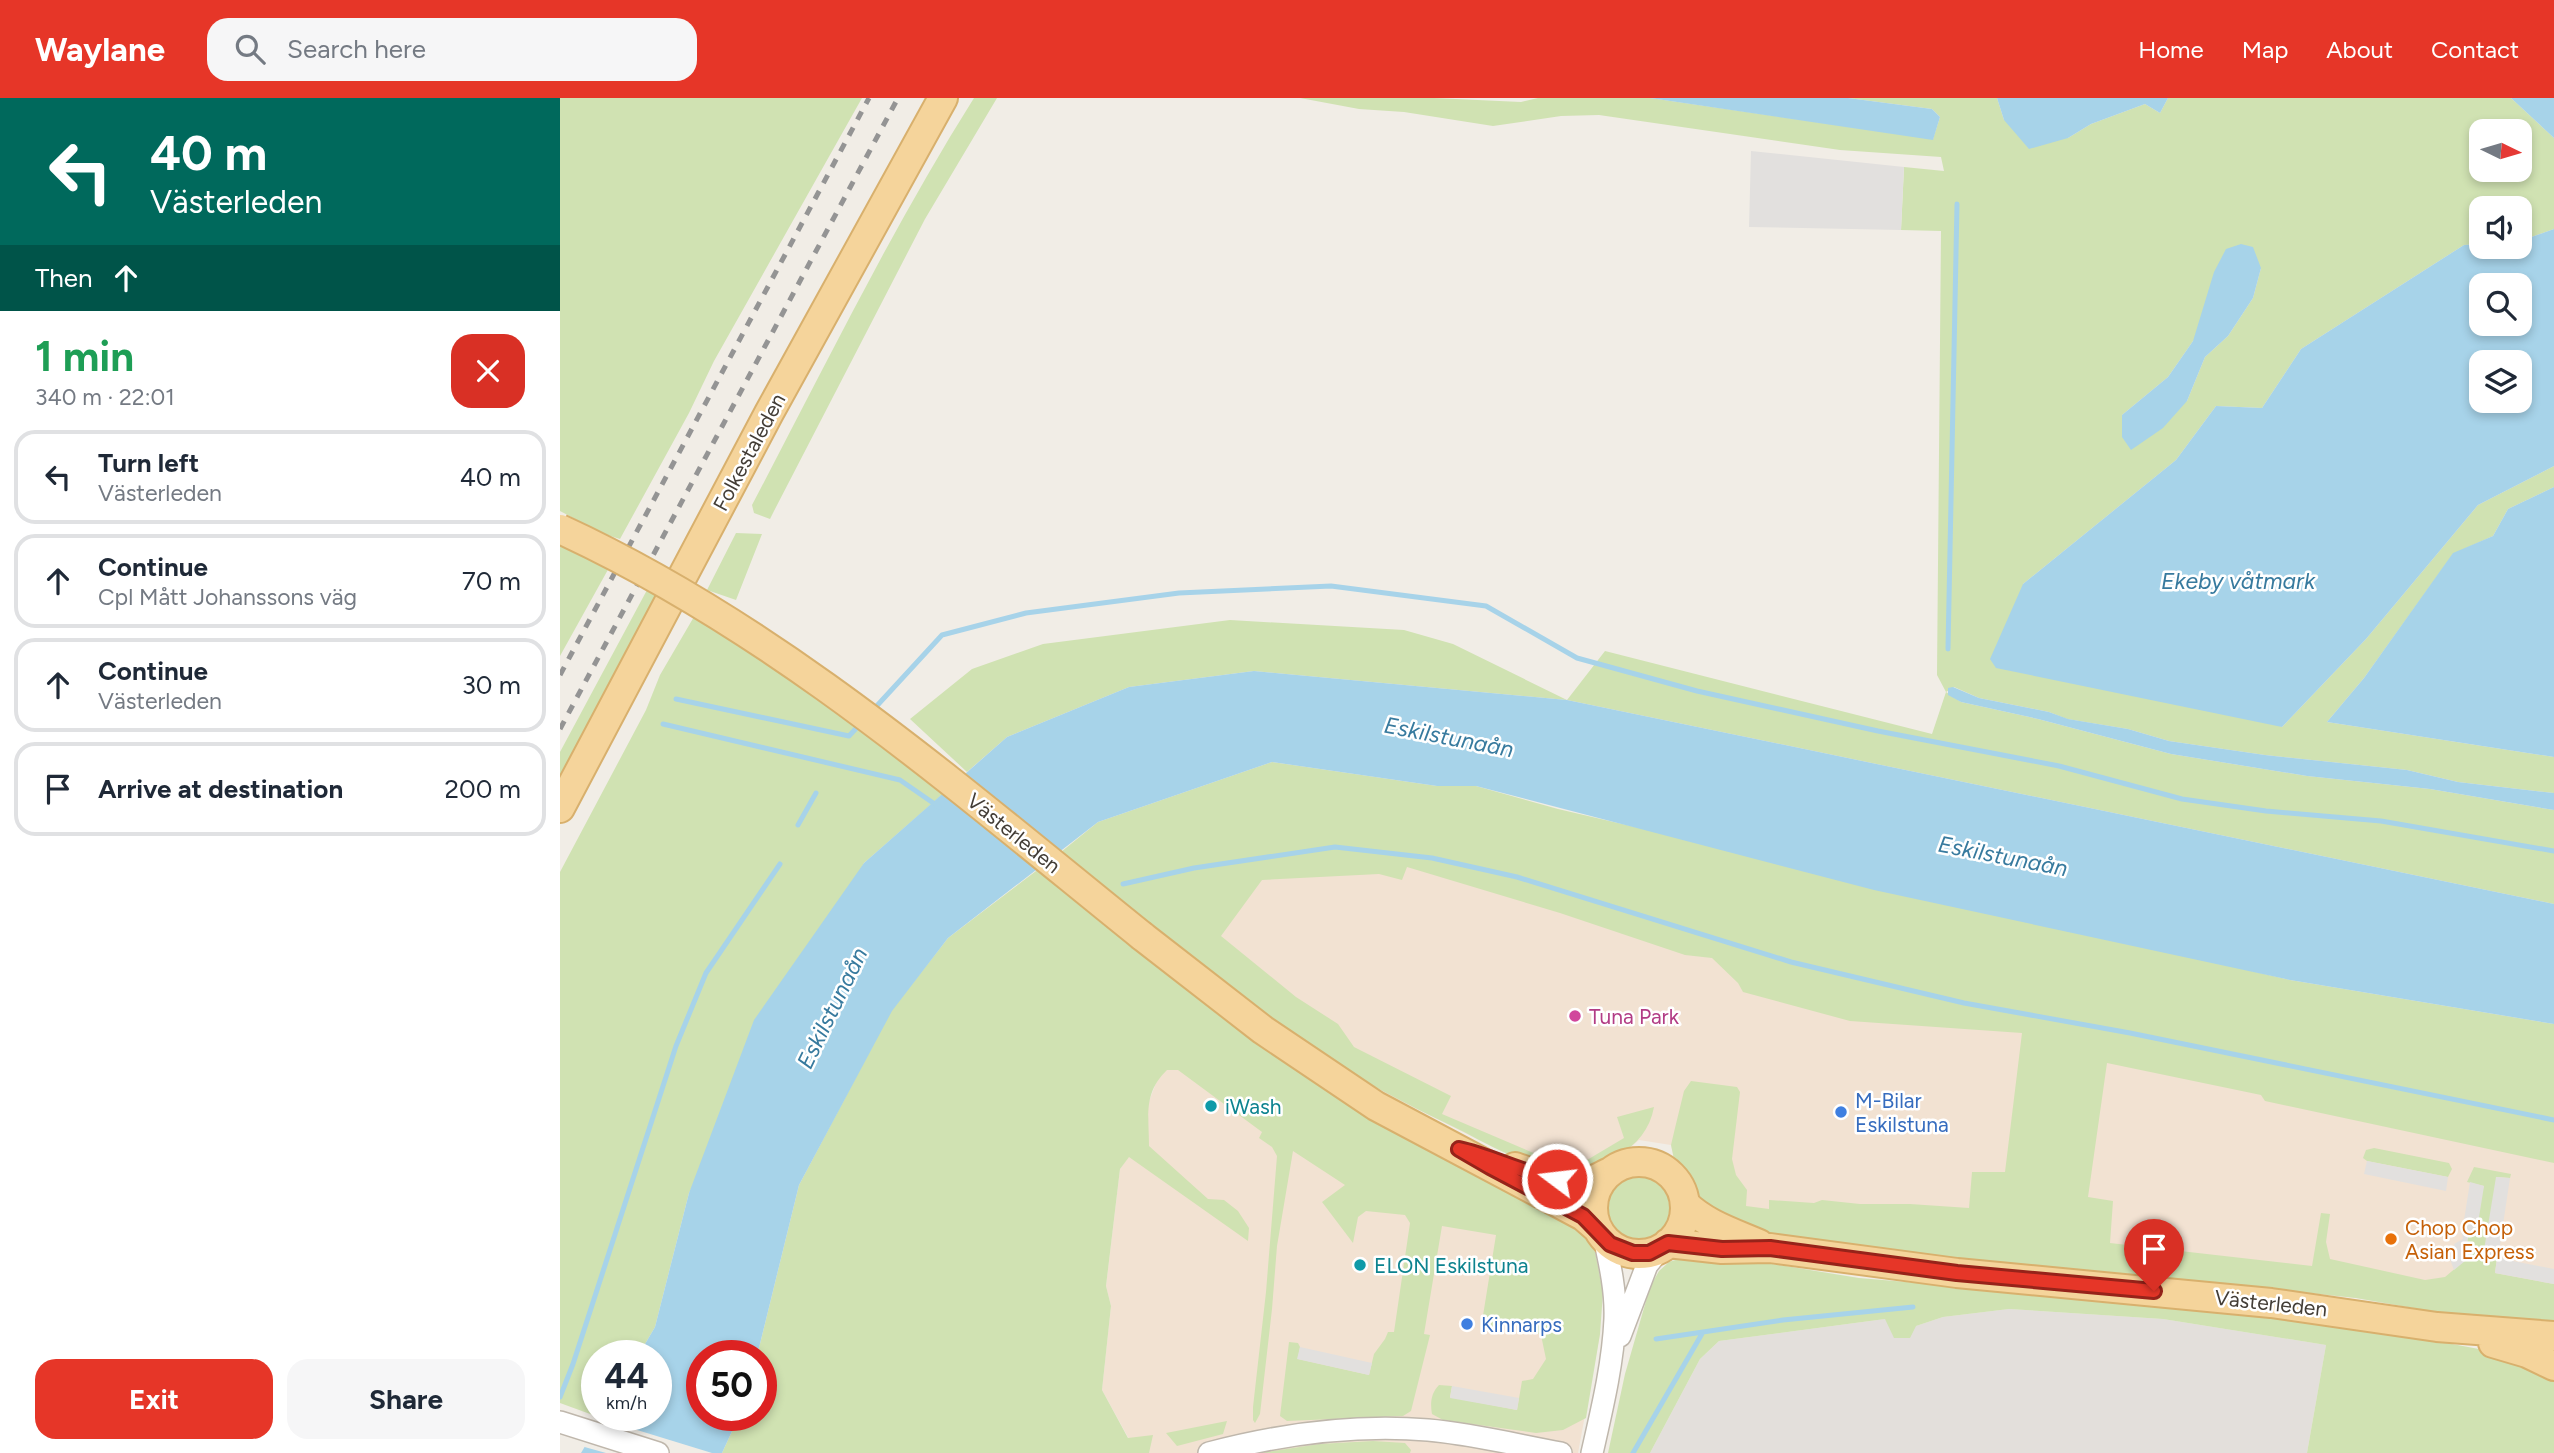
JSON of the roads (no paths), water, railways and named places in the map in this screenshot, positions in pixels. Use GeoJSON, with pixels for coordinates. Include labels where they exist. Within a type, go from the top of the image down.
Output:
{"type":"FeatureCollection","features":[{"type":"Feature","properties":{"kind":"main road","name":"Folkestaleden"},"geometry":{"type":"LineString","coordinates":[[560,808],[782,389],[943,98]]}},
{"type":"Feature","properties":{"kind":"main road","name":"Västerleden"},"geometry":{"type":"LineString","coordinates":[[560,529],[686,596],[847,701],[1142,936],[1263,1030],[1320,1070],[1376,1106],[1583,1216],[1601,1234]]}},
{"type":"Feature","properties":{"kind":"main road","name":"Västerleden"},"geometry":{"type":"LineString","coordinates":[[1459,1149],[1480,1153],[1541,1176],[1573,1181],[1590,1181],[1610,1172]]}},
{"type":"Feature","properties":{"kind":"main road"},"geometry":{"type":"LineString","coordinates":[[1634,1162],[1659,1166],[1676,1181],[1685,1205],[1679,1230],[1665,1246],[1649,1253],[1633,1253],[1617,1248],[1601,1234],[1593,1212],[1595,1194],[1603,1178],[1610,1172],[1634,1162]]}},
{"type":"Feature","properties":{"kind":"main road","name":"Västerleden"},"geometry":{"type":"LineString","coordinates":[[1685,1205],[1724,1229],[1770,1248]]}},
{"type":"Feature","properties":{"kind":"main road","name":"Västerleden"},"geometry":{"type":"LineString","coordinates":[[1665,1246],[1770,1248],[1957,1273],[2271,1303],[2437,1326],[2554,1336]]}},
{"type":"Feature","properties":{"kind":"main road","name":"Västerleden"},"geometry":{"type":"LineString","coordinates":[[2437,1326],[2527,1353],[2554,1366]]}},
{"type":"Feature","properties":{"kind":"street"},"geometry":{"type":"LineString","coordinates":[[1592,1453],[1612,1358],[1615,1316],[1610,1268],[1601,1234]]}},
{"type":"Feature","properties":{"kind":"street"},"geometry":{"type":"LineString","coordinates":[[1612,1358],[1647,1265],[1665,1246]]}},
{"type":"Feature","properties":{"kind":"street"},"geometry":{"type":"LineString","coordinates":[[560,1422],[658,1453]]}},
{"type":"Feature","properties":{"kind":"street"},"geometry":{"type":"LineString","coordinates":[[1209,1453],[1304,1433],[1372,1428],[1468,1435],[1561,1453]]}},
{"type":"Feature","properties":{"kind":"water"},"geometry":{"type":"Polygon","coordinates":[[[1650,98],[1848,98],[1932,109],[1940,117],[1933,140],[1650,98]]]}},
{"type":"Feature","properties":{"kind":"water"},"geometry":{"type":"Polygon","coordinates":[[[1997,98],[2168,98],[2160,113],[2145,104],[2091,124],[2068,138],[2029,149],[2004,120],[1997,98]]]}},
{"type":"Feature","properties":{"kind":"water"},"geometry":{"type":"Polygon","coordinates":[[[2511,98],[2554,98],[2554,138],[2511,98]]]}},
{"type":"Feature","properties":{"kind":"water","name":"Ekeby våtmark"},"geometry":{"type":"Polygon","coordinates":[[[2554,229],[2554,466],[2478,505],[2366,639],[2282,727],[1996,668],[1990,659],[2023,584],[2176,460],[2216,406],[2262,408],[2301,349],[2464,245],[2469,245],[2469,259],[2532,259],[2532,237],[2554,229]]]}},
{"type":"Feature","properties":{"kind":"water"},"geometry":{"type":"Polygon","coordinates":[[[2241,244],[2253,247],[2261,268],[2253,298],[2228,336],[2205,357],[2187,401],[2163,428],[2131,450],[2122,437],[2122,415],[2168,377],[2193,341],[2214,272],[2226,249],[2241,244]]]}},
{"type":"Feature","properties":{"kind":"water"},"geometry":{"type":"Polygon","coordinates":[[[2554,487],[2554,757],[2327,722],[2364,678],[2453,553],[2493,536],[2508,509],[2554,487]]]}},
{"type":"Feature","properties":{"kind":"water","name":"Eskilstunaån"},"geometry":{"type":"Polygon","coordinates":[[[1254,671],[1567,700],[2554,904],[2554,1024],[2290,980],[1874,890],[1476,786],[1437,786],[1272,762],[1098,822],[948,938],[892,1011],[799,1185],[761,1340],[686,1340],[686,1431],[732,1431],[722,1453],[581,1453],[594,1431],[672,1431],[672,1340],[647,1340],[655,1327],[689,1193],[754,1020],[864,863],[1007,737],[1129,687],[1254,671]]]}},
{"type":"Feature","properties":{"kind":"water"},"geometry":{"type":"Polygon","coordinates":[[[1953,687],[1979,698],[2049,712],[2068,719],[2128,729],[2169,741],[2265,755],[2407,770],[2458,782],[2554,793],[2554,810],[2430,789],[2307,776],[2171,754],[1961,702],[1948,695],[1948,688],[1953,687]]]}},
{"type":"Feature","properties":{"kind":"waterway"},"geometry":{"type":"LineString","coordinates":[[1948,649],[1957,204]]}},
{"type":"Feature","properties":{"kind":"waterway"},"geometry":{"type":"LineString","coordinates":[[873,710],[942,635],[1026,613],[1179,593],[1331,586],[1486,606],[1577,658],[1697,691],[1878,731],[2059,766],[2182,799],[2266,811],[2381,821],[2554,851]]}},
{"type":"Feature","properties":{"kind":"waterway"},"geometry":{"type":"LineString","coordinates":[[676,699],[849,736],[862,722]]}},
{"type":"Feature","properties":{"kind":"waterway"},"geometry":{"type":"LineString","coordinates":[[663,724],[900,780],[939,807]]}},
{"type":"Feature","properties":{"kind":"waterway"},"geometry":{"type":"LineString","coordinates":[[798,825],[816,793]]}},
{"type":"Feature","properties":{"kind":"waterway"},"geometry":{"type":"LineString","coordinates":[[1123,884],[1194,868],[1335,847],[1432,858],[1517,877],[1791,962],[1964,1003],[2130,1033],[2554,1120]]}},
{"type":"Feature","properties":{"kind":"waterway"},"geometry":{"type":"LineString","coordinates":[[560,1397],[676,1046],[706,973],[780,864]]}},
{"type":"Feature","properties":{"kind":"waterway"},"geometry":{"type":"LineString","coordinates":[[1656,1339],[1783,1320],[1913,1307]]}},
{"type":"Feature","properties":{"kind":"waterway"},"geometry":{"type":"LineString","coordinates":[[1633,1453],[1703,1332]]}},
{"type":"Feature","properties":{"kind":"railway"},"geometry":{"type":"LineString","coordinates":[[560,675],[869,98]]}},
{"type":"Feature","properties":{"kind":"railway"},"geometry":{"type":"LineString","coordinates":[[560,729],[898,98]]}},
{"type":"Feature","properties":{"kind":"place","name":"Tuna Park"},"geometry":{"type":"Point","coordinates":[1575,1016]}},
{"type":"Feature","properties":{"kind":"place","name":"iWash"},"geometry":{"type":"Point","coordinates":[1211,1106]}},
{"type":"Feature","properties":{"kind":"place","name":"M-Bilar Eskilstuna"},"geometry":{"type":"Point","coordinates":[1841,1112]}},
{"type":"Feature","properties":{"kind":"place","name":"Chop Chop Asian Express"},"geometry":{"type":"Point","coordinates":[2391,1239]}},
{"type":"Feature","properties":{"kind":"place","name":"ELON Eskilstuna"},"geometry":{"type":"Point","coordinates":[1360,1265]}},
{"type":"Feature","properties":{"kind":"place","name":"Kinnarps"},"geometry":{"type":"Point","coordinates":[1467,1324]}}]}
